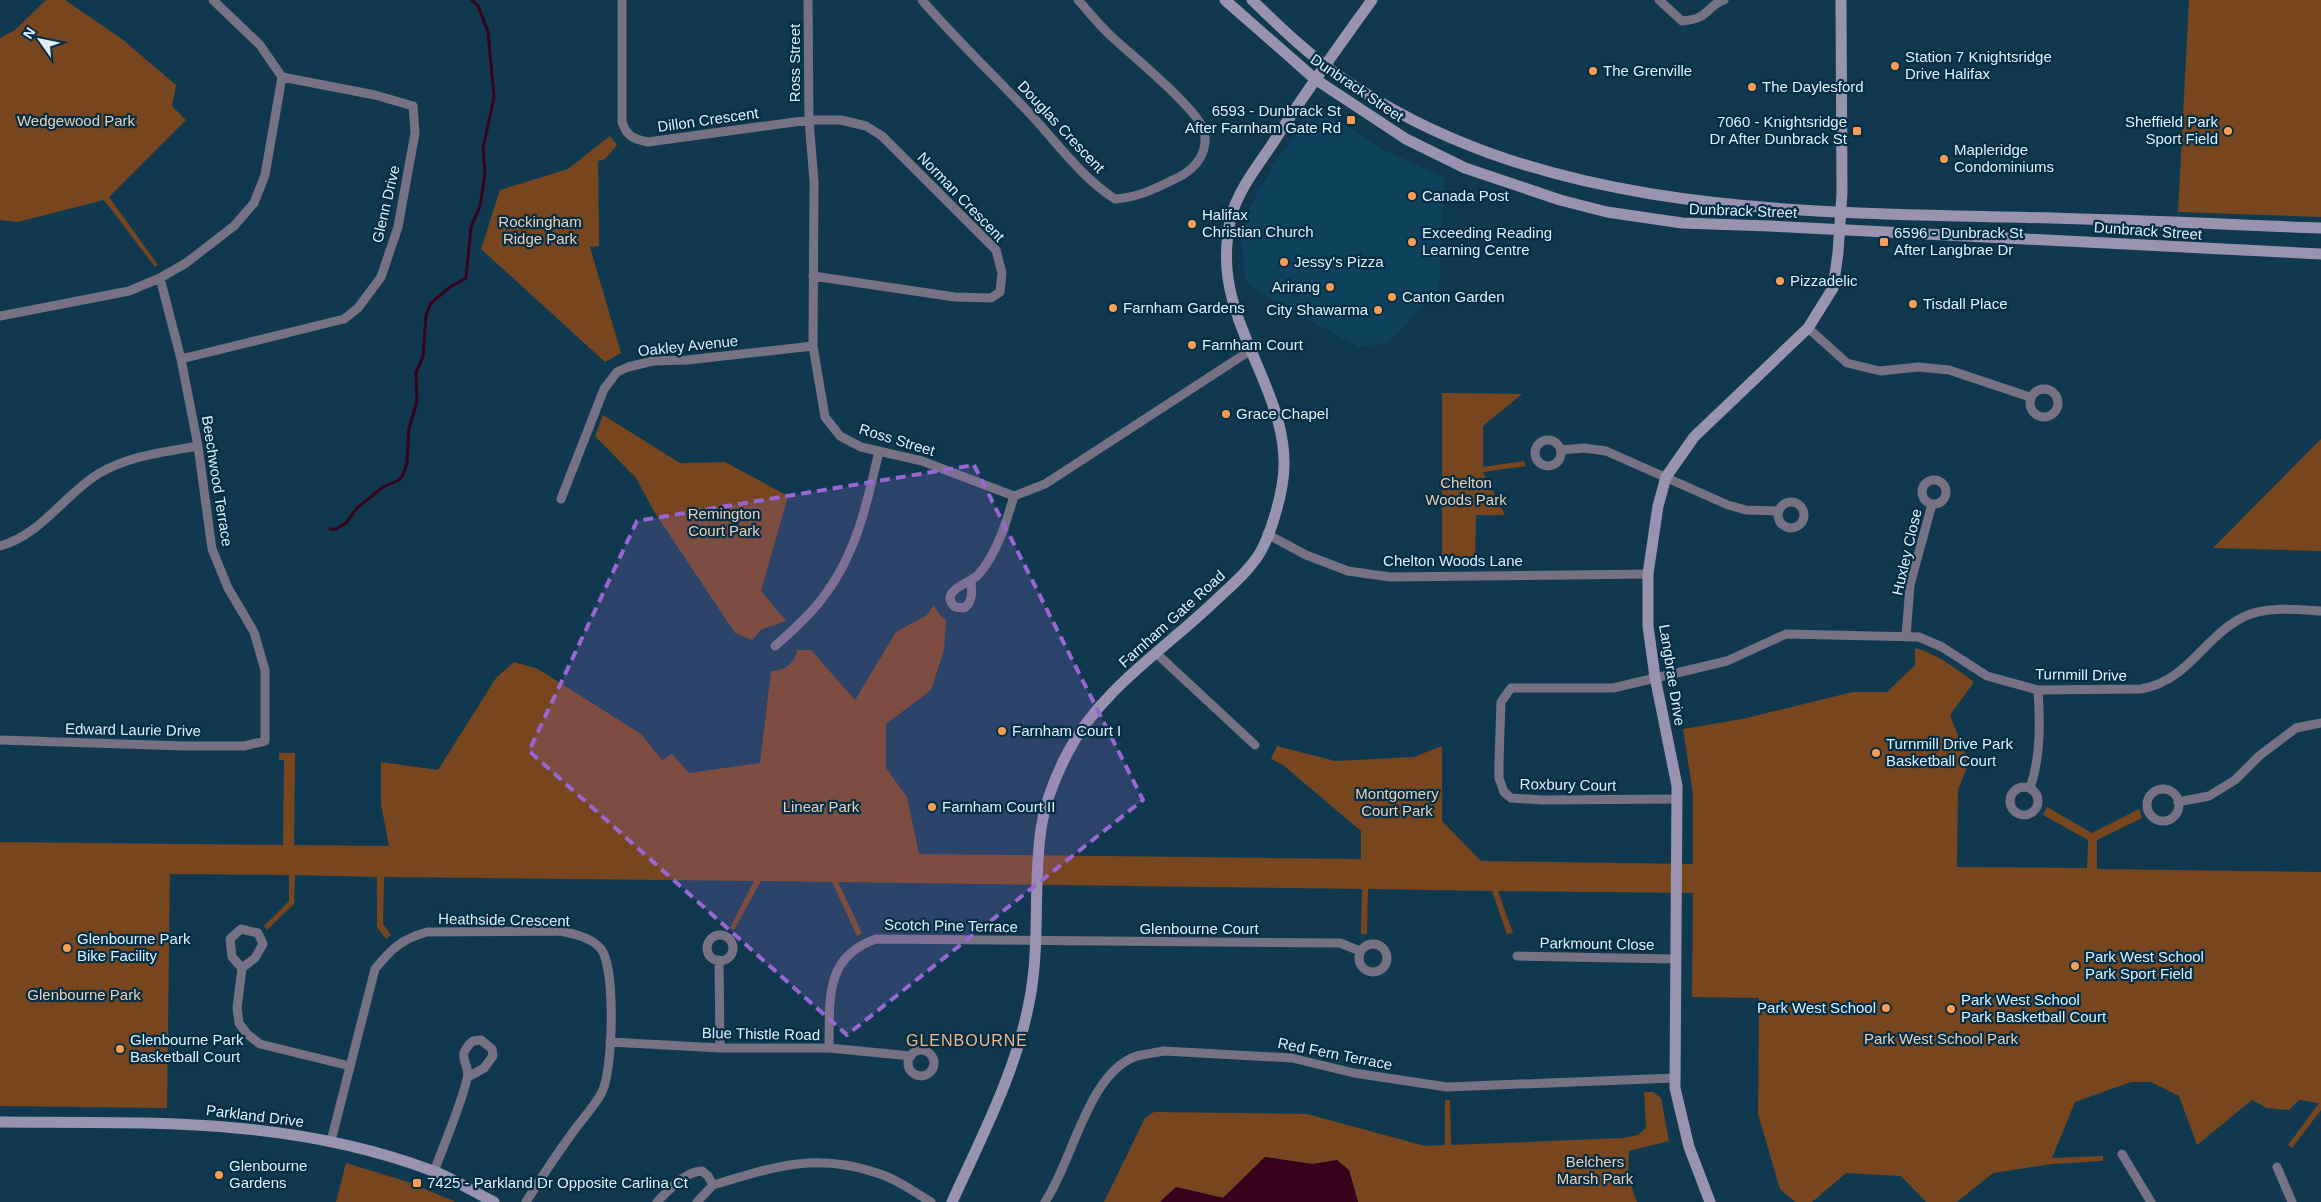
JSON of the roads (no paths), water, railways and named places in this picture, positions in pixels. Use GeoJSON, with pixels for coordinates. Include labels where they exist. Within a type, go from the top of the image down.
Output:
{"type":"FeatureCollection","features":[{"type":"Feature","properties":{"kind":"street"},"geometry":{"type":"LineString","coordinates":[[0,316],[129,291],[160,278],[186,262],[234,226],[254,203],[265,174],[282,77],[260,45],[213,0]]}},
{"type":"Feature","properties":{"kind":"street","name":"Dillon Crescent"},"geometry":{"type":"LineString","coordinates":[[622,0],[622,122],[626,132],[634,139],[648,142],[809,120]]}},
{"type":"Feature","properties":{"kind":"street","name":"Ross Street"},"geometry":{"type":"LineString","coordinates":[[808,0],[809,120],[814,182],[813,346],[825,417],[840,436],[861,447],[922,461],[1014,496]]}},
{"type":"Feature","properties":{"kind":"street","name":"Douglas Crescent"},"geometry":{"type":"LineString","coordinates":[[922,0],[955,38],[1033,116],[1064,154],[1100,189],[1115,199],[1144,194],[1190,171],[1200,159],[1205,142],[1204,130],[1199,120],[1166,86],[1110,35],[1078,0]]}},
{"type":"Feature","properties":{"kind":"street","name":"Dunbrack Street"},"geometry":{"type":"LineString","coordinates":[[1225,0],[1315,78],[1406,139],[1456,164],[1560,200],[1607,212],[1682,224],[2321,254]]}},
{"type":"Feature","properties":{"kind":"street","name":"Dunbrack Street"},"geometry":{"type":"LineString","coordinates":[[1252,0],[1324,65],[1404,116],[1506,159],[1555,175],[1653,196],[1841,213],[2024,217],[2321,228]]}},
{"type":"Feature","properties":{"kind":"street","name":"Farnham Gate Road"},"geometry":{"type":"LineString","coordinates":[[952,1202],[1009,1077],[1031,994],[1036,942],[1037,880],[1041,827],[1057,774],[1084,725],[1128,677],[1238,580],[1260,551],[1267,534],[1282,486],[1283,442],[1271,395],[1232,304],[1228,277],[1227,246],[1232,215],[1239,195],[1315,78],[1372,0]]}},
{"type":"Feature","properties":{"kind":"street"},"geometry":{"type":"LineString","coordinates":[[1658,0],[1682,21],[1704,16],[1718,2],[1724,0]]}},
{"type":"Feature","properties":{"kind":"street","name":"Langbrae Drive"},"geometry":{"type":"LineString","coordinates":[[1710,1202],[1682,1122],[1674,1078],[1677,786],[1655,677],[1648,626],[1648,574],[1658,506],[1666,477],[1694,437],[1808,328],[1833,288],[1841,213],[1841,0]]}},
{"type":"Feature","properties":{"kind":"street","name":"Glenn Drive"},"geometry":{"type":"LineString","coordinates":[[180,359],[344,319],[358,308],[381,277],[398,227],[415,133],[413,106],[375,95],[282,77]]}},
{"type":"Feature","properties":{"kind":"street","name":"Norman Crescent"},"geometry":{"type":"LineString","coordinates":[[809,120],[841,120],[866,126],[882,136],[996,250],[1002,274],[1000,292],[992,298],[955,298],[813,276]]}},
{"type":"Feature","properties":{"kind":"street","name":"Beechwood Terrace"},"geometry":{"type":"LineString","coordinates":[[160,278],[180,359],[198,446],[212,549],[228,588],[254,632],[266,670],[265,741]]}},
{"type":"Feature","properties":{"kind":"street"},"geometry":{"type":"LineString","coordinates":[[1808,328],[1847,363],[1880,372],[1918,367],[1949,370],[2030,397]]}},
{"type":"Feature","properties":{"kind":"street","name":"Oakley Avenue"},"geometry":{"type":"LineString","coordinates":[[561,500],[604,389],[617,372],[628,366],[653,361],[688,360],[813,346]]}},
{"type":"Feature","properties":{"kind":"street"},"geometry":{"type":"LineString","coordinates":[[970,582],[986,564],[1003,531],[1014,496],[1046,484],[1251,350]]}},
{"type":"Feature","properties":{"kind":"street"},"geometry":{"type":"LineString","coordinates":[[0,546],[20,540],[98,474],[126,461],[198,446]]}},
{"type":"Feature","properties":{"kind":"street"},"geometry":{"type":"LineString","coordinates":[[1561,450],[1584,448],[1606,450],[1728,505],[1746,510],[1779,511]]}},
{"type":"Feature","properties":{"kind":"street"},"geometry":{"type":"LineString","coordinates":[[775,646],[821,601],[838,576],[856,542],[879,451]]}},
{"type":"Feature","properties":{"kind":"street","name":"Huxley Close"},"geometry":{"type":"LineString","coordinates":[[1906,636],[1910,585],[1932,504]]}},
{"type":"Feature","properties":{"kind":"street","name":"Chelton Woods Lane"},"geometry":{"type":"LineString","coordinates":[[1267,534],[1306,555],[1348,571],[1390,576],[1648,574]]}},
{"type":"Feature","properties":{"kind":"street","name":"Turnmill Drive"},"geometry":{"type":"LineString","coordinates":[[1655,677],[1727,661],[1786,634],[1906,636],[1931,641],[1987,676],[2038,690],[2101,691],[2156,687],[2186,668],[2228,627],[2248,615],[2268,610],[2321,611]]}},
{"type":"Feature","properties":{"kind":"street"},"geometry":{"type":"LineString","coordinates":[[1156,654],[1256,745]]}},
{"type":"Feature","properties":{"kind":"street","name":"Roxbury Court"},"geometry":{"type":"LineString","coordinates":[[1655,677],[1613,688],[1511,688],[1501,702],[1499,778],[1504,792],[1511,798],[1521,800],[1677,799]]}},
{"type":"Feature","properties":{"kind":"street"},"geometry":{"type":"LineString","coordinates":[[2030,788],[2036,772],[2038,752],[2040,719],[2038,690]]}},
{"type":"Feature","properties":{"kind":"street"},"geometry":{"type":"LineString","coordinates":[[2178,802],[2209,796],[2235,780],[2259,756],[2296,728],[2321,723]]}},
{"type":"Feature","properties":{"kind":"street","name":"Edward Laurie Drive"},"geometry":{"type":"LineString","coordinates":[[0,740],[209,746],[244,746],[265,741]]}},
{"type":"Feature","properties":{"kind":"street","name":"Heathside Crescent"},"geometry":{"type":"LineString","coordinates":[[331,1141],[375,969],[395,947],[408,938],[427,932],[560,932],[588,939],[600,949],[607,962],[610,978],[608,1074],[602,1092],[551,1162],[526,1202]]}},
{"type":"Feature","properties":{"kind":"street","name":"Scotch Pine Terrace"},"geometry":{"type":"LineString","coordinates":[[829,1048],[830,1000],[836,974],[842,961],[851,951],[862,944],[876,939],[897,938],[1036,942]]}},
{"type":"Feature","properties":{"kind":"street","name":"Glenbourne Court"},"geometry":{"type":"LineString","coordinates":[[1036,942],[1340,943],[1360,951]]}},
{"type":"Feature","properties":{"kind":"street","name":"Parkmount Close"},"geometry":{"type":"LineString","coordinates":[[1517,956],[1675,959]]}},
{"type":"Feature","properties":{"kind":"street"},"geometry":{"type":"LineString","coordinates":[[719,960],[720,1048]]}},
{"type":"Feature","properties":{"kind":"street"},"geometry":{"type":"LineString","coordinates":[[242,968],[237,1008],[239,1023],[247,1034],[260,1044],[350,1066]]}},
{"type":"Feature","properties":{"kind":"street","name":"Blue Thistle Road"},"geometry":{"type":"LineString","coordinates":[[610,1042],[720,1048],[829,1048],[911,1056]]}},
{"type":"Feature","properties":{"kind":"street","name":"Red Fern Terrace"},"geometry":{"type":"LineString","coordinates":[[1045,1202],[1053,1191],[1073,1141],[1101,1086],[1114,1070],[1134,1057],[1164,1051],[1292,1058],[1354,1073],[1448,1087],[1674,1078]]}},
{"type":"Feature","properties":{"kind":"street"},"geometry":{"type":"LineString","coordinates":[[434,1172],[468,1077]]}},
{"type":"Feature","properties":{"kind":"street","name":"Parkland Drive"},"geometry":{"type":"LineString","coordinates":[[0,1122],[210,1125],[282,1132],[331,1141],[434,1172],[494,1202]]}},
{"type":"Feature","properties":{"kind":"street"},"geometry":{"type":"LineString","coordinates":[[2122,1154],[2151,1202]]}},
{"type":"Feature","properties":{"kind":"street"},"geometry":{"type":"LineString","coordinates":[[697,1202],[713,1185],[781,1165],[821,1162],[877,1173],[931,1202]]}},
{"type":"Feature","properties":{"kind":"street"},"geometry":{"type":"LineString","coordinates":[[2277,1167],[2292,1202]]}},
{"type":"Feature","properties":{"kind":"street"},"geometry":{"type":"LineString","coordinates":[[657,1202],[694,1171],[702,1171],[708,1176],[713,1185]]}},
{"type":"Feature","properties":{"kind":"waterway"},"geometry":{"type":"LineString","coordinates":[[330,529],[336,529],[346,523],[357,508],[383,487],[399,480],[403,475],[407,463],[409,428],[417,401],[416,372],[423,357],[426,316],[431,303],[450,287],[466,278],[471,227],[480,206],[485,174],[483,148],[494,97],[488,32],[478,6],[472,0]]}},
{"type":"Feature","properties":{"kind":"place","name":"Station 7 Knightsridge Drive Halifax"},"geometry":{"type":"Point","coordinates":[1895,66]}},
{"type":"Feature","properties":{"kind":"place","name":"The Grenville"},"geometry":{"type":"Point","coordinates":[1593,71]}},
{"type":"Feature","properties":{"kind":"place","name":"The Daylesford"},"geometry":{"type":"Point","coordinates":[1752,87]}},
{"type":"Feature","properties":{"kind":"place","name":"6593 - Dunbrack St After Farnham Gate Rd"},"geometry":{"type":"Point","coordinates":[1351,120]}},
{"type":"Feature","properties":{"kind":"place","name":"7060 - Knightsridge Dr After Dunbrack St"},"geometry":{"type":"Point","coordinates":[1857,131]}},
{"type":"Feature","properties":{"kind":"place","name":"Sheffield Park Sport Field"},"geometry":{"type":"Point","coordinates":[2228,131]}},
{"type":"Feature","properties":{"kind":"place","name":"Mapleridge Condominiums"},"geometry":{"type":"Point","coordinates":[1944,159]}},
{"type":"Feature","properties":{"kind":"place","name":"Canada Post"},"geometry":{"type":"Point","coordinates":[1412,196]}},
{"type":"Feature","properties":{"kind":"place","name":"Halifax Christian Church"},"geometry":{"type":"Point","coordinates":[1192,224]}},
{"type":"Feature","properties":{"kind":"place","name":"Exceeding Reading Learning Centre"},"geometry":{"type":"Point","coordinates":[1412,242]}},
{"type":"Feature","properties":{"kind":"place","name":"6596 - Dunbrack St After Langbrae Dr"},"geometry":{"type":"Point","coordinates":[1884,242]}},
{"type":"Feature","properties":{"kind":"place","name":"Jessy's Pizza"},"geometry":{"type":"Point","coordinates":[1284,262]}},
{"type":"Feature","properties":{"kind":"place","name":"Pizzadelic"},"geometry":{"type":"Point","coordinates":[1780,281]}},
{"type":"Feature","properties":{"kind":"place","name":"Arirang"},"geometry":{"type":"Point","coordinates":[1330,287]}},
{"type":"Feature","properties":{"kind":"place","name":"Canton Garden"},"geometry":{"type":"Point","coordinates":[1392,297]}},
{"type":"Feature","properties":{"kind":"place","name":"Tisdall Place"},"geometry":{"type":"Point","coordinates":[1913,304]}},
{"type":"Feature","properties":{"kind":"place","name":"Farnham Gardens"},"geometry":{"type":"Point","coordinates":[1113,308]}},
{"type":"Feature","properties":{"kind":"place","name":"City Shawarma"},"geometry":{"type":"Point","coordinates":[1378,310]}},
{"type":"Feature","properties":{"kind":"place","name":"Farnham Court"},"geometry":{"type":"Point","coordinates":[1192,345]}},
{"type":"Feature","properties":{"kind":"place","name":"Grace Chapel"},"geometry":{"type":"Point","coordinates":[1226,414]}},
{"type":"Feature","properties":{"kind":"place","name":"Farnham Court I"},"geometry":{"type":"Point","coordinates":[1002,731]}},
{"type":"Feature","properties":{"kind":"place","name":"Turnmill Drive Park Basketball Court"},"geometry":{"type":"Point","coordinates":[1876,753]}},
{"type":"Feature","properties":{"kind":"place","name":"Farnham Court II"},"geometry":{"type":"Point","coordinates":[932,807]}},
{"type":"Feature","properties":{"kind":"place","name":"Glenbourne Park Bike Facility"},"geometry":{"type":"Point","coordinates":[67,948]}},
{"type":"Feature","properties":{"kind":"place","name":"Park West School Park Sport Field"},"geometry":{"type":"Point","coordinates":[2075,966]}},
{"type":"Feature","properties":{"kind":"place","name":"Park West School"},"geometry":{"type":"Point","coordinates":[1886,1008]}},
{"type":"Feature","properties":{"kind":"place","name":"Park West School Park Basketball Court"},"geometry":{"type":"Point","coordinates":[1951,1009]}},
{"type":"Feature","properties":{"kind":"place","name":"Glenbourne Park Basketball Court"},"geometry":{"type":"Point","coordinates":[120,1049]}},
{"type":"Feature","properties":{"kind":"place","name":"Glenbourne Gardens"},"geometry":{"type":"Point","coordinates":[219,1175]}},
{"type":"Feature","properties":{"kind":"place","name":"7425 - Parkland Dr Opposite Carlina Ct"},"geometry":{"type":"Point","coordinates":[417,1183]}},
{"type":"Feature","properties":{"kind":"district","name":"GLENBOURNE"},"geometry":{"type":"Point","coordinates":[967,1040]}},
{"type":"Feature","properties":{"kind":"park label","name":"Wedgewood Park"},"geometry":{"type":"Point","coordinates":[76,121]}},
{"type":"Feature","properties":{"kind":"park label","name":"Rockingham Ridge Park"},"geometry":{"type":"Point","coordinates":[540,230]}},
{"type":"Feature","properties":{"kind":"park label","name":"Chelton Woods Park"},"geometry":{"type":"Point","coordinates":[1466,492]}},
{"type":"Feature","properties":{"kind":"park label","name":"Remington Court Park"},"geometry":{"type":"Point","coordinates":[724,522]}},
{"type":"Feature","properties":{"kind":"park label","name":"Montgomery Court Park"},"geometry":{"type":"Point","coordinates":[1397,802]}},
{"type":"Feature","properties":{"kind":"park label","name":"Linear Park"},"geometry":{"type":"Point","coordinates":[821,807]}},
{"type":"Feature","properties":{"kind":"park label","name":"Glenbourne Park"},"geometry":{"type":"Point","coordinates":[84,995]}},
{"type":"Feature","properties":{"kind":"park label","name":"Park West School Park"},"geometry":{"type":"Point","coordinates":[1941,1039]}},
{"type":"Feature","properties":{"kind":"park label","name":"Belchers Marsh Park"},"geometry":{"type":"Point","coordinates":[1595,1170]}}]}
